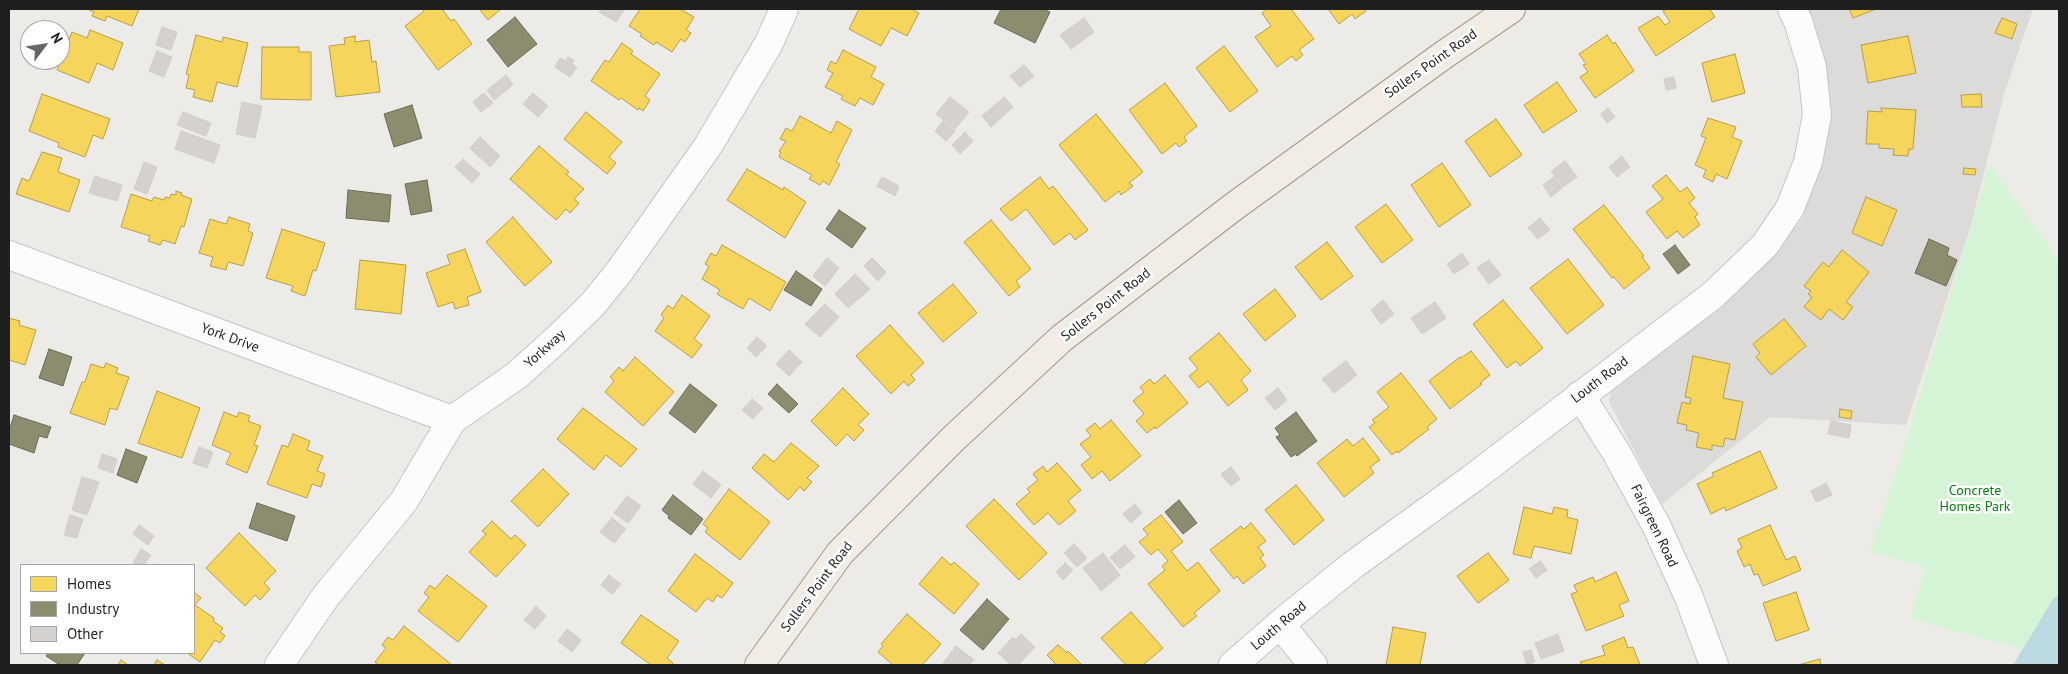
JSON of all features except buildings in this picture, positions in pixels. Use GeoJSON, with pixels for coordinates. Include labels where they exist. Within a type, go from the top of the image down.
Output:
{"type":"FeatureCollection","features":[{"type":"Feature","properties":{"kind":"main road","name":"Sollers Point Road"},"geometry":{"type":"LineString","coordinates":[[759,665],[840,553],[953,439],[1062,338],[1236,205],[1445,54],[1511,9]]}},
{"type":"Feature","properties":{"kind":"street","name":"Yorkway"},"geometry":{"type":"LineString","coordinates":[[279,665],[326,596],[404,501],[452,420],[516,376],[593,304],[619,272],[708,146],[769,43],[784,9]]}},
{"type":"Feature","properties":{"kind":"street","name":"Louth Road"},"geometry":{"type":"LineString","coordinates":[[1233,665],[1353,565],[1473,478],[1713,295],[1766,245],[1790,208],[1808,162],[1818,115],[1812,67],[1792,9]]}},
{"type":"Feature","properties":{"kind":"street","name":"York Drive"},"geometry":{"type":"LineString","coordinates":[[9,255],[452,420]]}},
{"type":"Feature","properties":{"kind":"street","name":"Fairgreen Road"},"geometry":{"type":"LineString","coordinates":[[1580,395],[1616,452],[1656,525],[1688,595],[1714,665]]}},
{"type":"Feature","properties":{"kind":"street"},"geometry":{"type":"LineString","coordinates":[[1280,624],[1313,665]]}},
{"type":"Feature","properties":{"kind":"shaded area"},"geometry":{"type":"Polygon","coordinates":[[[1804,9],[2033,9],[2004,94],[1970,228],[1906,425],[1770,417],[1662,504],[1609,402],[1611,389],[1755,273],[1802,220],[1820,162],[1804,9]]]}},
{"type":"Feature","properties":{"kind":"green space","name":"Concrete Homes Park"},"geometry":{"type":"Polygon","coordinates":[[[1990,164],[2059,261],[2059,594],[2053,599],[2022,649],[1911,619],[1925,567],[1870,552],[1909,431],[1990,164]]]}},
{"type":"Feature","properties":{"kind":"water"},"geometry":{"type":"Polygon","coordinates":[[[2059,594],[2059,665],[2013,665],[2053,599],[2059,594]]]}}]}
